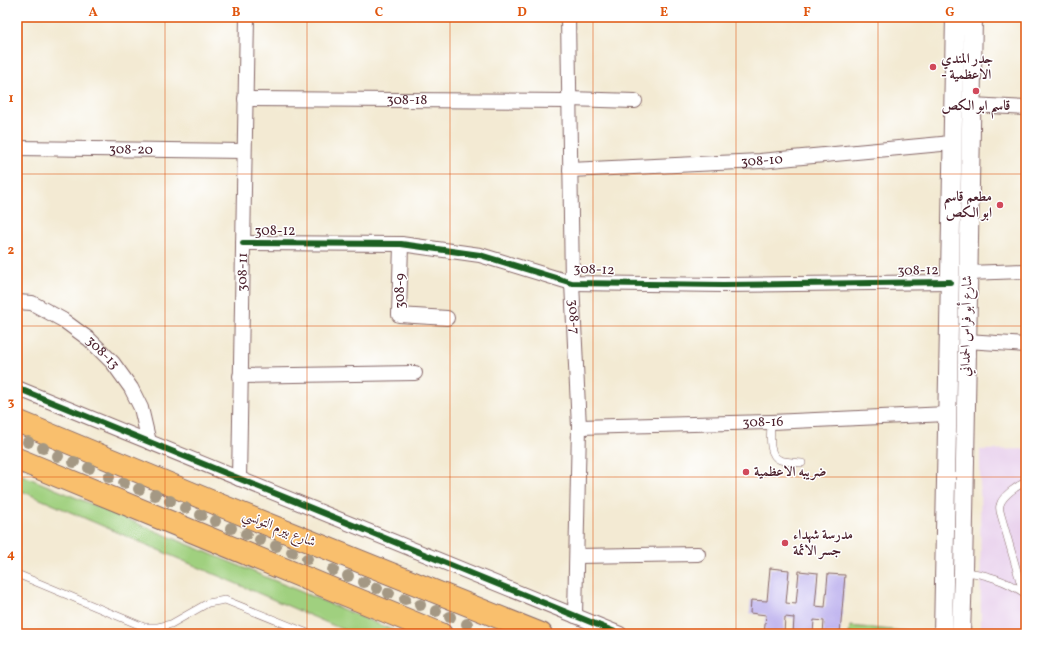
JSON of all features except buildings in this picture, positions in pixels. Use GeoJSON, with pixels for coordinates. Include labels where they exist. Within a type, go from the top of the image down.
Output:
{"type":"FeatureCollection","features":[{"type":"Feature","properties":{"kind":"main road","name":"شارع بيرم التونسي"},"geometry":{"type":"LineString","coordinates":[[17,421],[234,511],[541,634]]}},
{"type":"Feature","properties":{"kind":"main road"},"geometry":{"type":"LineString","coordinates":[[17,459],[440,634]]}},
{"type":"Feature","properties":{"kind":"street","name":"308-11"},"geometry":{"type":"LineString","coordinates":[[239,479],[247,17]]}},
{"type":"Feature","properties":{"kind":"street","name":"308-7"},"geometry":{"type":"LineString","coordinates":[[568,17],[568,100],[572,282],[579,426],[575,616]]}},
{"type":"Feature","properties":{"kind":"street","name":"شارع أبو فراس الحمداني"},"geometry":{"type":"LineString","coordinates":[[943,634],[955,17]]}},
{"type":"Feature","properties":{"kind":"street","name":"شارع أبو فراس الحمداني"},"geometry":{"type":"LineString","coordinates":[[960,634],[963,572],[973,17]]}},
{"type":"Feature","properties":{"kind":"street","name":"308-18"},"geometry":{"type":"LineString","coordinates":[[245,99],[568,100],[636,102]]}},
{"type":"Feature","properties":{"kind":"street"},"geometry":{"type":"LineString","coordinates":[[972,104],[1026,108]]}},
{"type":"Feature","properties":{"kind":"street","name":"308-10"},"geometry":{"type":"LineString","coordinates":[[570,170],[760,161],[952,143]]}},
{"type":"Feature","properties":{"kind":"street","name":"308-20"},"geometry":{"type":"LineString","coordinates":[[17,148],[244,151]]}},
{"type":"Feature","properties":{"kind":"street","name":"308-12"},"geometry":{"type":"LineString","coordinates":[[243,243],[401,244],[480,255],[572,282],[723,285],[950,282]]}},
{"type":"Feature","properties":{"kind":"street","name":"308-9"},"geometry":{"type":"LineString","coordinates":[[401,244],[399,315],[447,318]]}},
{"type":"Feature","properties":{"kind":"street"},"geometry":{"type":"LineString","coordinates":[[968,273],[1026,271]]}},
{"type":"Feature","properties":{"kind":"street","name":"308-13"},"geometry":{"type":"LineString","coordinates":[[17,302],[32,303],[63,320],[90,340],[113,363],[131,388],[141,408],[149,442]]}},
{"type":"Feature","properties":{"kind":"street"},"geometry":{"type":"LineString","coordinates":[[967,341],[1026,345]]}},
{"type":"Feature","properties":{"kind":"street"},"geometry":{"type":"LineString","coordinates":[[240,376],[415,374]]}},
{"type":"Feature","properties":{"kind":"street"},"geometry":{"type":"LineString","coordinates":[[17,388],[620,634]]}},
{"type":"Feature","properties":{"kind":"street","name":"308-16"},"geometry":{"type":"LineString","coordinates":[[579,426],[771,422],[947,414]]}},
{"type":"Feature","properties":{"kind":"street"},"geometry":{"type":"LineString","coordinates":[[577,556],[698,554]]}},
{"type":"Feature","properties":{"kind":"lane"},"geometry":{"type":"LineString","coordinates":[[771,422],[770,442],[775,456],[780,460],[802,463]]}},
{"type":"Feature","properties":{"kind":"lane"},"geometry":{"type":"LineString","coordinates":[[1024,594],[1001,515],[1000,505],[1009,493],[1019,485],[1026,482]]}},
{"type":"Feature","properties":{"kind":"lane"},"geometry":{"type":"LineString","coordinates":[[963,572],[972,572],[1001,581],[1024,594]]}},
{"type":"Feature","properties":{"kind":"lane"},"geometry":{"type":"LineString","coordinates":[[17,574],[144,627],[158,627],[171,624],[208,603],[226,600],[310,634]]}},
{"type":"Feature","properties":{"kind":"shaded area"},"geometry":{"type":"Polygon","coordinates":[[[1026,449],[1026,634],[981,634],[980,450],[1026,449]]]}},
{"type":"Feature","properties":{"kind":"green space"},"geometry":{"type":"Polygon","coordinates":[[[17,473],[402,634],[353,634],[17,489],[17,473]]]}},
{"type":"Feature","properties":{"kind":"green space"},"geometry":{"type":"Polygon","coordinates":[[[850,626],[925,633],[925,634],[849,634],[850,626]]]}},
{"type":"Feature","properties":{"kind":"cycle path"},"geometry":{"type":"LineString","coordinates":[[243,243],[401,244],[480,255],[572,283],[723,285],[950,282]]}},
{"type":"Feature","properties":{"kind":"cycle path"},"geometry":{"type":"LineString","coordinates":[[17,388],[620,634]]}},
{"type":"Feature","properties":{"kind":"place","name":"جدر المندي - الاعظمية"},"geometry":{"type":"Point","coordinates":[933,67]}},
{"type":"Feature","properties":{"kind":"place","name":"قاسم ابو الكص"},"geometry":{"type":"Point","coordinates":[976,91]}},
{"type":"Feature","properties":{"kind":"place","name":"مطعم قاسم ابو الكص"},"geometry":{"type":"Point","coordinates":[1000,205]}},
{"type":"Feature","properties":{"kind":"place","name":"ضريبه الاعظمية"},"geometry":{"type":"Point","coordinates":[746,472]}},
{"type":"Feature","properties":{"kind":"place","name":"مدرسة شهداء جسر الائمة"},"geometry":{"type":"Point","coordinates":[785,543]}}]}
